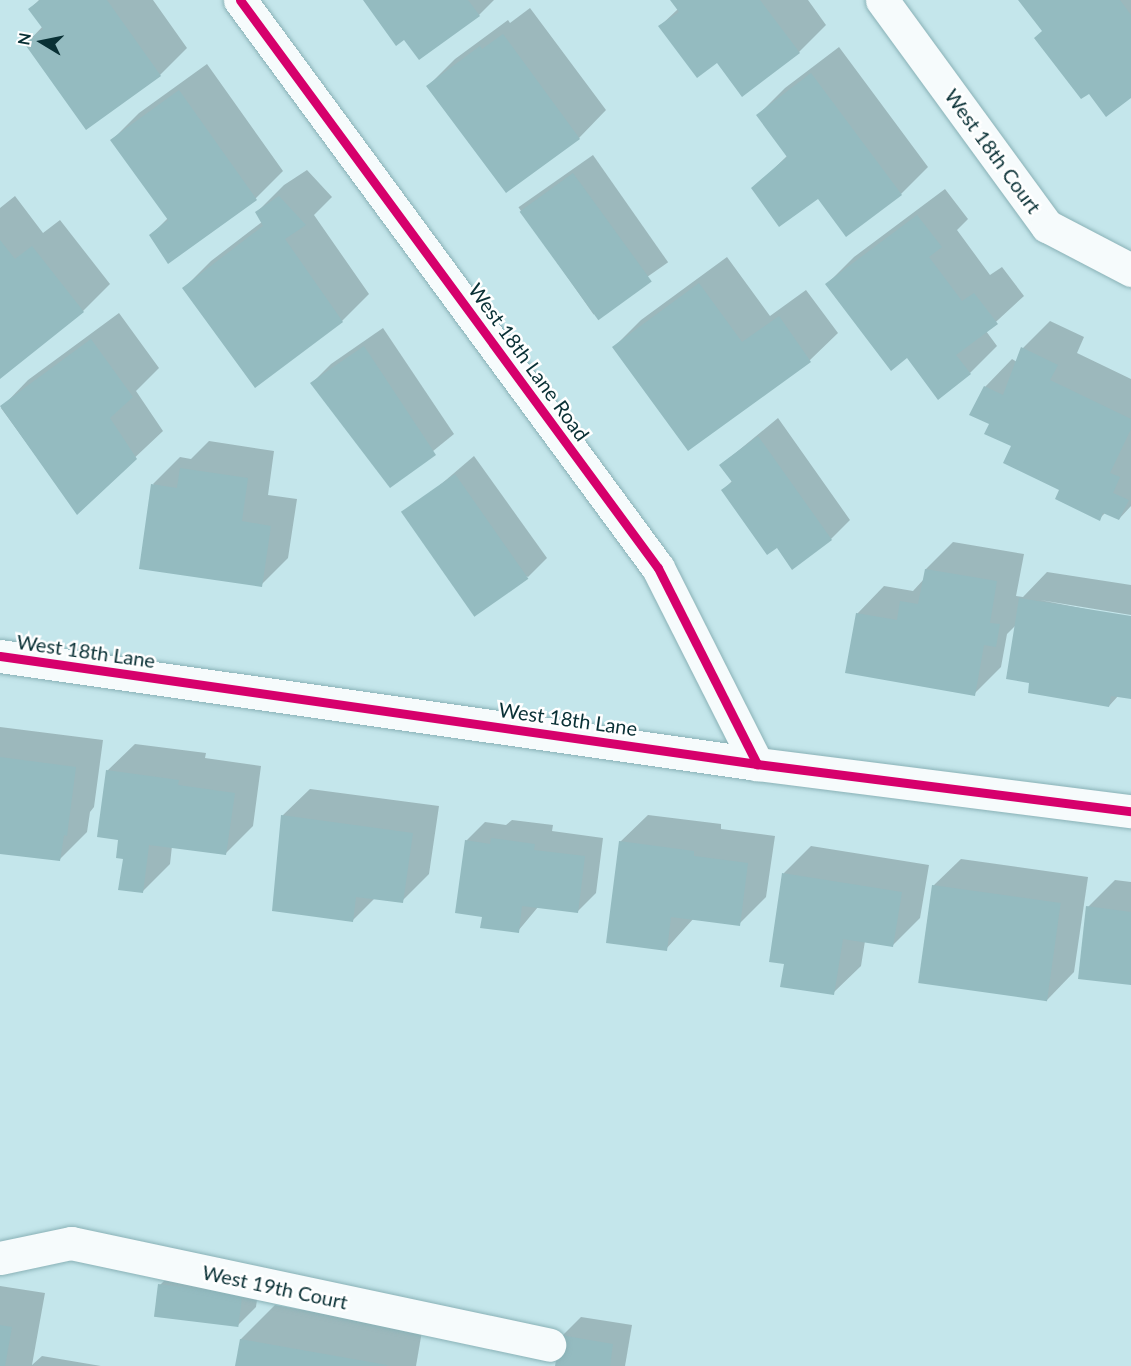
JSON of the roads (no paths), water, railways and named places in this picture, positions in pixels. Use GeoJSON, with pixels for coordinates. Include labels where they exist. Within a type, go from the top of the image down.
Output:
{"type":"FeatureCollection","features":[{"type":"Feature","properties":{"kind":"street","name":"West 18th Lane Road"},"geometry":{"type":"LineString","coordinates":[[240,0],[658,568],[757,764]]}},
{"type":"Feature","properties":{"kind":"street","name":"West 18th Court"},"geometry":{"type":"LineString","coordinates":[[882,0],[1047,226],[1131,270]]}},
{"type":"Feature","properties":{"kind":"street","name":"West 18th Lane"},"geometry":{"type":"LineString","coordinates":[[0,656],[757,764],[1131,811]]}},
{"type":"Feature","properties":{"kind":"street","name":"West 19th Court"},"geometry":{"type":"LineString","coordinates":[[0,1258],[71,1244],[549,1345]]}}]}
